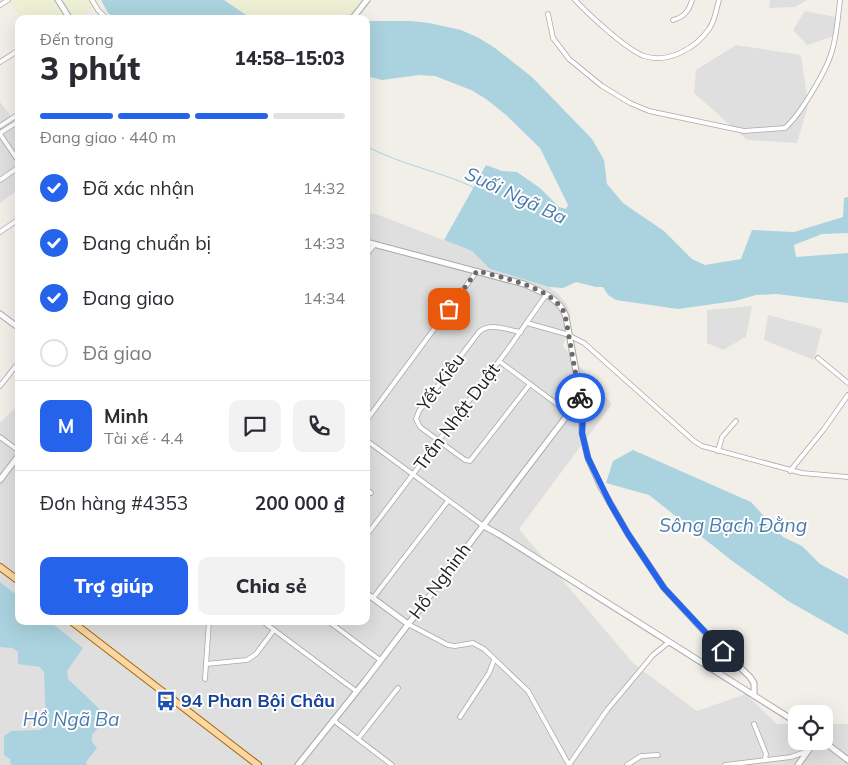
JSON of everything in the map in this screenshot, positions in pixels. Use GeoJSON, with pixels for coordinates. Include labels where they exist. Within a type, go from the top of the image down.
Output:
{"type":"FeatureCollection","features":[{"type":"Feature","properties":{"kind":"main road"},"geometry":{"type":"LineString","coordinates":[[0,567],[15,579]]}},
{"type":"Feature","properties":{"kind":"main road"},"geometry":{"type":"LineString","coordinates":[[76,625],[258,765]]}},
{"type":"Feature","properties":{"kind":"street"},"geometry":{"type":"LineString","coordinates":[[0,5],[8,0]]}},
{"type":"Feature","properties":{"kind":"street"},"geometry":{"type":"LineString","coordinates":[[58,0],[67,15]]}},
{"type":"Feature","properties":{"kind":"street"},"geometry":{"type":"LineString","coordinates":[[92,0],[103,15]]}},
{"type":"Feature","properties":{"kind":"street"},"geometry":{"type":"LineString","coordinates":[[355,15],[367,0]]}},
{"type":"Feature","properties":{"kind":"street"},"geometry":{"type":"LineString","coordinates":[[575,0],[589,14],[637,52],[647,57],[656,58],[682,52],[697,43],[712,24],[719,0]]}},
{"type":"Feature","properties":{"kind":"street"},"geometry":{"type":"LineString","coordinates":[[673,20],[683,17],[692,0]]}},
{"type":"Feature","properties":{"kind":"street"},"geometry":{"type":"LineString","coordinates":[[548,14],[551,33],[569,59],[614,94],[649,111],[752,132],[785,128],[804,104],[831,55],[840,0]]}},
{"type":"Feature","properties":{"kind":"street"},"geometry":{"type":"LineString","coordinates":[[0,62],[15,53]]}},
{"type":"Feature","properties":{"kind":"street"},"geometry":{"type":"LineString","coordinates":[[0,126],[15,117]]}},
{"type":"Feature","properties":{"kind":"street"},"geometry":{"type":"LineString","coordinates":[[15,124],[0,134],[15,156]]}},
{"type":"Feature","properties":{"kind":"street"},"geometry":{"type":"LineString","coordinates":[[0,180],[15,171]]}},
{"type":"Feature","properties":{"kind":"street"},"geometry":{"type":"LineString","coordinates":[[0,232],[15,222]]}},
{"type":"Feature","properties":{"kind":"street"},"geometry":{"type":"LineString","coordinates":[[370,243],[524,284],[546,295],[562,308],[565,314],[583,412],[582,433],[588,458],[601,487],[628,534],[664,588],[712,640],[750,677],[754,683],[754,695]]}},
{"type":"Feature","properties":{"kind":"street"},"geometry":{"type":"LineString","coordinates":[[370,250],[375,244]]}},
{"type":"Feature","properties":{"kind":"street"},"geometry":{"type":"LineString","coordinates":[[370,416],[477,271]]}},
{"type":"Feature","properties":{"kind":"street","name":"Trần Nhật Duật"},"geometry":{"type":"LineString","coordinates":[[370,531],[499,361],[546,295]]}},
{"type":"Feature","properties":{"kind":"street"},"geometry":{"type":"LineString","coordinates":[[0,314],[15,325]]}},
{"type":"Feature","properties":{"kind":"street"},"geometry":{"type":"LineString","coordinates":[[527,323],[568,335],[584,343],[702,446],[790,470],[848,477]]}},
{"type":"Feature","properties":{"kind":"street","name":"Yết Kiêu"},"geometry":{"type":"LineString","coordinates":[[439,441],[420,427],[416,419],[417,414],[483,328],[490,326],[520,332]]}},
{"type":"Feature","properties":{"kind":"street"},"geometry":{"type":"LineString","coordinates":[[818,358],[848,383]]}},
{"type":"Feature","properties":{"kind":"street"},"geometry":{"type":"LineString","coordinates":[[499,361],[568,413]]}},
{"type":"Feature","properties":{"kind":"street"},"geometry":{"type":"LineString","coordinates":[[0,386],[15,367]]}},
{"type":"Feature","properties":{"kind":"street"},"geometry":{"type":"LineString","coordinates":[[439,441],[465,460],[470,461],[530,384]]}},
{"type":"Feature","properties":{"kind":"street","name":"Hồ Nghinh"},"geometry":{"type":"LineString","coordinates":[[298,765],[408,624],[580,395]]}},
{"type":"Feature","properties":{"kind":"street"},"geometry":{"type":"LineString","coordinates":[[790,470],[824,429],[848,395]]}},
{"type":"Feature","properties":{"kind":"street"},"geometry":{"type":"LineString","coordinates":[[718,451],[722,437],[736,421]]}},
{"type":"Feature","properties":{"kind":"street"},"geometry":{"type":"LineString","coordinates":[[0,437],[15,448]]}},
{"type":"Feature","properties":{"kind":"street"},"geometry":{"type":"LineString","coordinates":[[370,443],[482,525],[788,717]]}},
{"type":"Feature","properties":{"kind":"street"},"geometry":{"type":"LineString","coordinates":[[0,480],[15,460]]}},
{"type":"Feature","properties":{"kind":"street"},"geometry":{"type":"LineString","coordinates":[[373,598],[448,501]]}},
{"type":"Feature","properties":{"kind":"street"},"geometry":{"type":"LineString","coordinates":[[370,596],[408,624],[448,645],[476,644],[484,648],[494,660],[528,691],[569,765]]}},
{"type":"Feature","properties":{"kind":"street"},"geometry":{"type":"LineString","coordinates":[[205,679],[209,625]]}},
{"type":"Feature","properties":{"kind":"street"},"geometry":{"type":"LineString","coordinates":[[267,625],[356,691]]}},
{"type":"Feature","properties":{"kind":"street"},"geometry":{"type":"LineString","coordinates":[[333,625],[380,660]]}},
{"type":"Feature","properties":{"kind":"street"},"geometry":{"type":"LineString","coordinates":[[206,664],[247,660],[256,654],[274,630]]}},
{"type":"Feature","properties":{"kind":"street"},"geometry":{"type":"LineString","coordinates":[[569,765],[607,710],[653,655],[669,642]]}},
{"type":"Feature","properties":{"kind":"street"},"geometry":{"type":"LineString","coordinates":[[460,717],[490,673],[494,660]]}},
{"type":"Feature","properties":{"kind":"street"},"geometry":{"type":"LineString","coordinates":[[358,739],[398,688]]}},
{"type":"Feature","properties":{"kind":"street"},"geometry":{"type":"LineString","coordinates":[[333,720],[392,765]]}},
{"type":"Feature","properties":{"kind":"street"},"geometry":{"type":"LineString","coordinates":[[754,724],[766,754],[764,759]]}},
{"type":"Feature","properties":{"kind":"street"},"geometry":{"type":"LineString","coordinates":[[833,748],[848,761],[845,765]]}},
{"type":"Feature","properties":{"kind":"street"},"geometry":{"type":"LineString","coordinates":[[725,765],[753,763],[764,759],[791,757],[808,752]]}},
{"type":"Feature","properties":{"kind":"street"},"geometry":{"type":"LineString","coordinates":[[798,765],[808,752]]}},
{"type":"Feature","properties":{"kind":"street"},"geometry":{"type":"LineString","coordinates":[[627,765],[641,756],[658,754]]}},
{"type":"Feature","properties":{"kind":"street"},"geometry":{"type":"LineString","coordinates":[[569,765],[575,765]]}},
{"type":"Feature","properties":{"kind":"shaded area"},"geometry":{"type":"Polygon","coordinates":[[[770,0],[807,0],[795,7],[769,8],[770,0]]]}},
{"type":"Feature","properties":{"kind":"shaded area"},"geometry":{"type":"Polygon","coordinates":[[[805,11],[840,18],[834,36],[807,45],[793,30],[805,11]]]}},
{"type":"Feature","properties":{"kind":"shaded area"},"geometry":{"type":"Polygon","coordinates":[[[736,45],[801,55],[808,105],[797,143],[747,140],[694,93],[696,70],[736,45]]]}},
{"type":"Feature","properties":{"kind":"shaded area"},"geometry":{"type":"Polygon","coordinates":[[[0,102],[15,122],[15,192],[0,203],[0,102]]]}},
{"type":"Feature","properties":{"kind":"shaded area"},"geometry":{"type":"Polygon","coordinates":[[[370,213],[376,214],[472,251],[490,269],[549,287],[566,303],[571,316],[563,346],[612,404],[519,529],[634,664],[697,711],[746,694],[777,724],[788,724],[788,750],[833,750],[833,724],[848,724],[848,765],[0,765],[0,423],[15,408],[15,625],[370,625],[370,213]]]}},
{"type":"Feature","properties":{"kind":"shaded area"},"geometry":{"type":"Polygon","coordinates":[[[752,306],[746,337],[723,350],[707,343],[707,310],[752,306]]]}},
{"type":"Feature","properties":{"kind":"shaded area"},"geometry":{"type":"Polygon","coordinates":[[[768,315],[822,329],[814,360],[764,340],[768,315]]]}},
{"type":"Feature","properties":{"kind":"green space"},"geometry":{"type":"Polygon","coordinates":[[[8,0],[101,0],[83,15],[18,15],[8,0]]]}},
{"type":"Feature","properties":{"kind":"green space"},"geometry":{"type":"Polygon","coordinates":[[[224,0],[367,0],[355,15],[246,15],[224,0]]]}},
{"type":"Feature","properties":{"kind":"water"},"geometry":{"type":"Polygon","coordinates":[[[101,0],[224,0],[246,15],[111,15],[101,0]]]}},
{"type":"Feature","properties":{"kind":"water"},"geometry":{"type":"Polygon","coordinates":[[[370,21],[429,23],[461,30],[479,38],[532,77],[592,139],[604,160],[607,184],[623,203],[664,231],[692,259],[705,265],[741,259],[752,230],[794,232],[843,217],[844,198],[848,197],[848,233],[822,234],[794,245],[796,257],[848,253],[848,303],[777,294],[756,295],[735,301],[678,309],[616,300],[608,295],[603,287],[576,282],[563,288],[549,287],[490,269],[472,251],[444,240],[486,165],[502,171],[517,172],[540,188],[559,207],[566,209],[568,205],[540,148],[506,115],[471,90],[435,76],[419,75],[382,80],[370,77],[370,21]]]}},
{"type":"Feature","properties":{"kind":"water","name":"Sông Bạch Đằng"},"geometry":{"type":"Polygon","coordinates":[[[633,450],[751,502],[783,537],[802,546],[820,564],[848,579],[848,635],[788,601],[731,560],[649,495],[606,483],[613,461],[633,450]]]}},
{"type":"Feature","properties":{"kind":"water","name":"Hồ Ngã Ba"},"geometry":{"type":"Polygon","coordinates":[[[0,582],[15,594],[15,625],[54,625],[83,648],[67,671],[68,679],[107,716],[92,735],[92,742],[97,748],[86,762],[87,765],[11,765],[10,759],[4,755],[4,736],[11,731],[40,730],[46,723],[44,672],[40,667],[18,664],[18,652],[13,648],[0,647],[0,582]]]}},
{"type":"Feature","properties":{"kind":"waterway","name":"Suối Ngã Ba"},"geometry":{"type":"LineString","coordinates":[[370,148],[475,188]]}},
{"type":"Feature","properties":{"kind":"way so far"},"geometry":{"type":"LineString","coordinates":[[449,309],[477,271],[524,284],[542,292],[560,306],[565,314],[580,398]]}},
{"type":"Feature","properties":{"kind":"place","name":"94 Phan Bội Châu"},"geometry":{"type":"Point","coordinates":[166,701]}},
{"type":"Feature","properties":{"kind":"route"},"geometry":{"type":"LineString","coordinates":[[580,398],[583,412],[582,433],[588,458],[610,503],[664,588],[723,651]]}}]}
